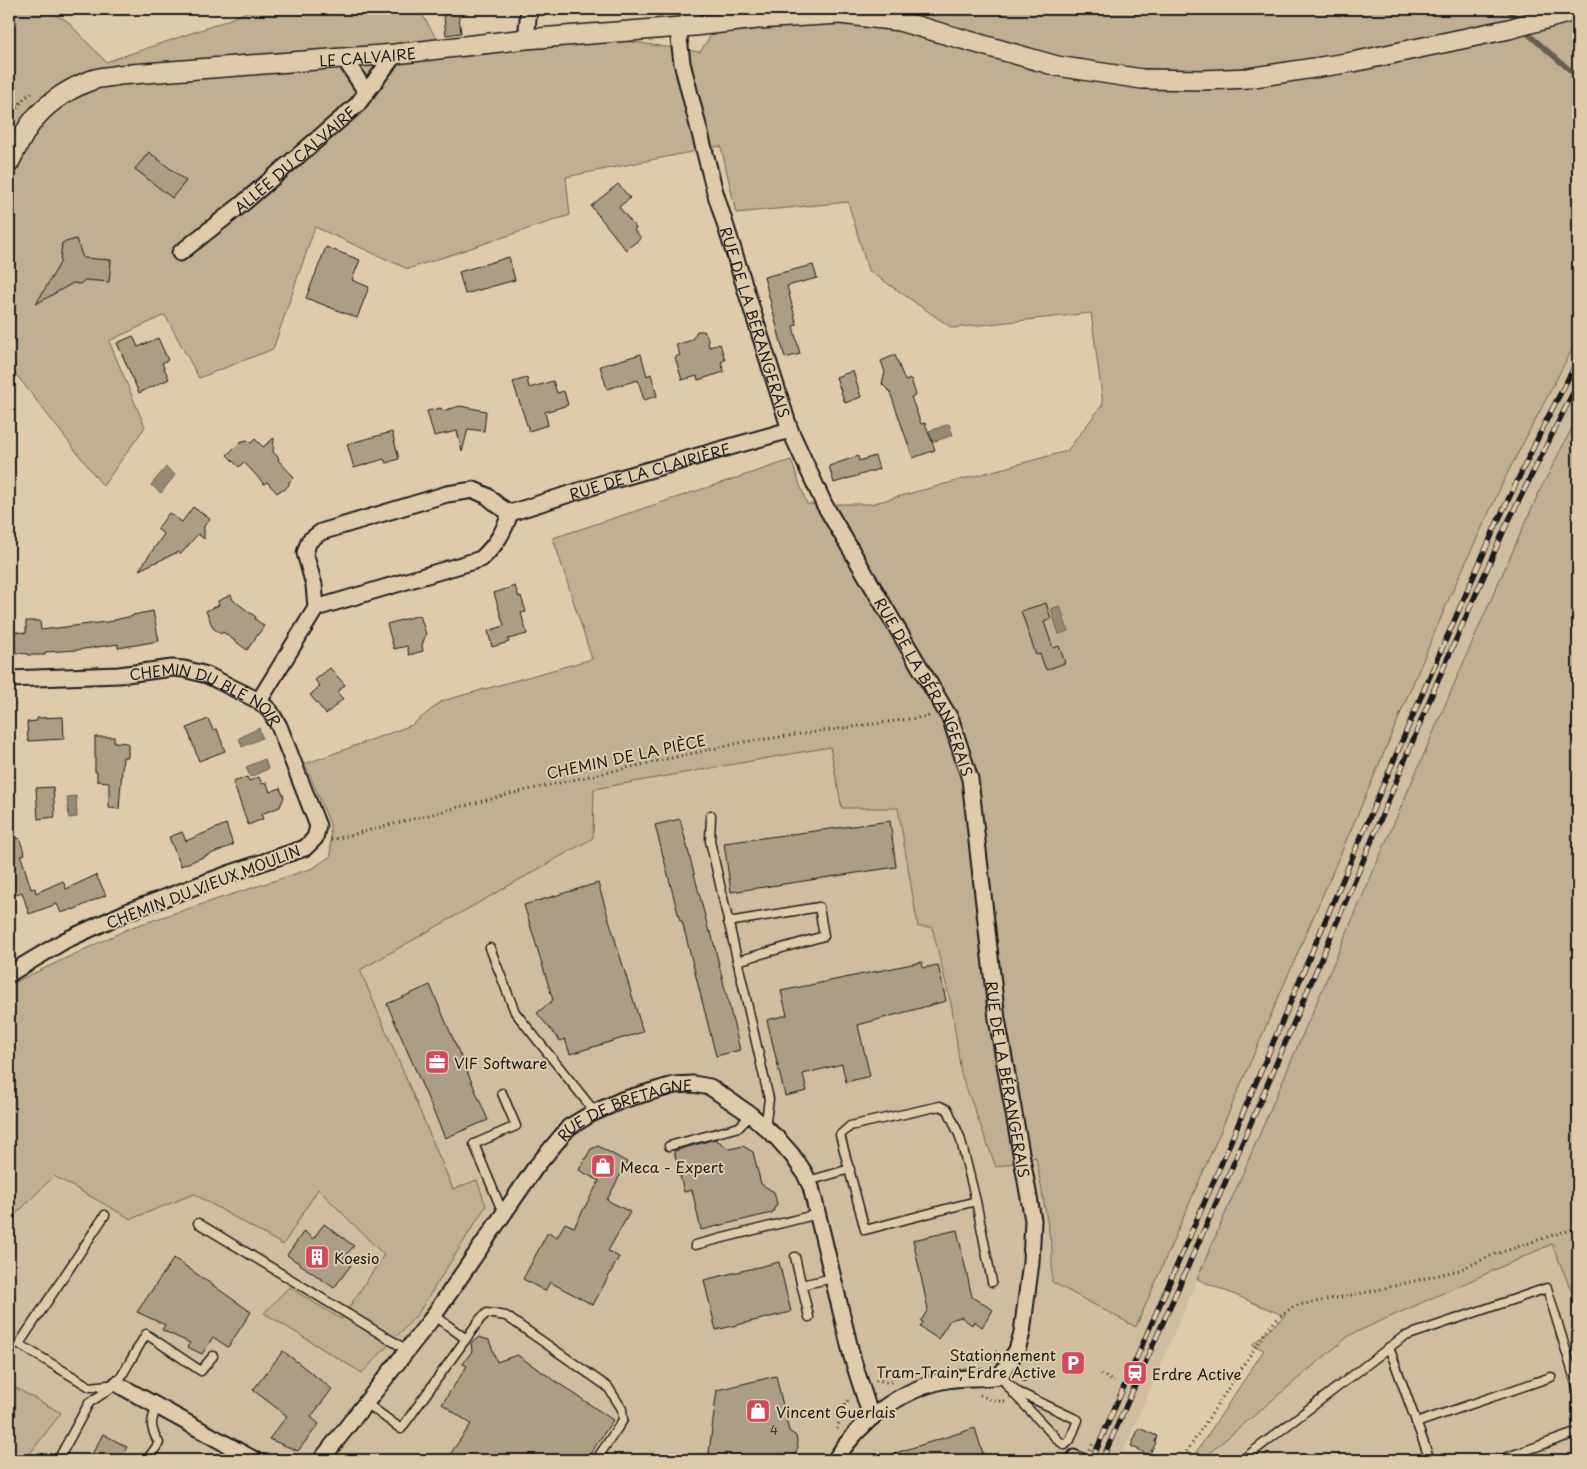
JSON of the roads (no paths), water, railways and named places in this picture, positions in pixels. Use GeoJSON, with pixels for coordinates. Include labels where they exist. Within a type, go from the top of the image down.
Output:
{"type":"FeatureCollection","features":[{"type":"Feature","properties":{"kind":"street"},"geometry":{"type":"LineString","coordinates":[[526,39],[529,9]]}},
{"type":"Feature","properties":{"kind":"street"},"geometry":{"type":"LineString","coordinates":[[682,27],[691,18],[694,9]]}},
{"type":"Feature","properties":{"kind":"street","name":"LE CALVAIRE"},"geometry":{"type":"LineString","coordinates":[[9,163],[37,116],[56,99],[74,88],[93,80],[119,75],[395,54],[526,39],[682,27],[757,19],[840,14],[899,21],[1057,66],[1142,80],[1204,80],[1248,78],[1353,62],[1509,29],[1578,10]]}},
{"type":"Feature","properties":{"kind":"street","name":"RUE DE LA BÉRANGERAIS"},"geometry":{"type":"LineString","coordinates":[[682,27],[679,38],[682,63],[715,192],[790,430],[824,504],[950,720],[970,779],[997,1019],[1033,1220],[1031,1262],[1022,1333],[1017,1350],[1000,1376]]}},
{"type":"Feature","properties":{"kind":"street","name":"ALLÉE DU CALVAIRE"},"geometry":{"type":"LineString","coordinates":[[180,253],[241,205],[357,105],[395,54]]}},
{"type":"Feature","properties":{"kind":"street"},"geometry":{"type":"LineString","coordinates":[[344,58],[366,92]]}},
{"type":"Feature","properties":{"kind":"street","name":"RUE DE LA CLAIRIÈRE"},"geometry":{"type":"LineString","coordinates":[[510,512],[610,481],[790,430]]}},
{"type":"Feature","properties":{"kind":"street"},"geometry":{"type":"LineString","coordinates":[[259,701],[316,608],[314,585],[305,553],[309,541],[322,532],[447,494],[474,490],[487,496],[498,506],[510,512],[504,531],[494,548],[481,559],[316,608]]}},
{"type":"Feature","properties":{"kind":"street","name":"CHEMIN DU BLÉ NOIR"},"geometry":{"type":"LineString","coordinates":[[9,679],[119,675],[172,668],[184,669],[207,675],[259,701],[270,711],[279,726],[318,826],[316,838]]}},
{"type":"Feature","properties":{"kind":"street","name":"CHEMIN DU VIEUX MOULIN"},"geometry":{"type":"LineString","coordinates":[[9,974],[64,941],[129,911],[232,872],[305,848],[316,838]]}},
{"type":"Feature","properties":{"kind":"street","name":"RUE DE BRETAGNE"},"geometry":{"type":"LineString","coordinates":[[321,1460],[434,1315],[535,1168],[569,1127],[595,1112],[622,1100],[674,1085],[693,1084],[710,1087],[751,1115],[778,1139],[792,1155],[808,1181],[818,1214],[852,1356],[871,1417]]}},
{"type":"Feature","properties":{"kind":"street"},"geometry":{"type":"LineString","coordinates":[[835,1460],[845,1444],[871,1417],[909,1393],[947,1380],[981,1379],[1000,1376]]}},
{"type":"Feature","properties":{"kind":"street"},"geometry":{"type":"LineString","coordinates":[[117,1384],[254,1460]]}},
{"type":"Feature","properties":{"kind":"lane"},"geometry":{"type":"LineString","coordinates":[[711,815],[710,841],[769,1099],[765,1127]]}},
{"type":"Feature","properties":{"kind":"lane"},"geometry":{"type":"LineString","coordinates":[[728,922],[819,907],[824,936],[737,961]]}},
{"type":"Feature","properties":{"kind":"lane"},"geometry":{"type":"LineString","coordinates":[[490,948],[515,1012],[595,1112]]}},
{"type":"Feature","properties":{"kind":"lane"},"geometry":{"type":"LineString","coordinates":[[502,1093],[516,1126],[474,1144],[503,1214]]}},
{"type":"Feature","properties":{"kind":"lane"},"geometry":{"type":"LineString","coordinates":[[976,1201],[865,1230],[840,1135],[850,1126],[940,1106],[948,1110],[960,1137],[976,1201],[992,1282]]}},
{"type":"Feature","properties":{"kind":"lane"},"geometry":{"type":"LineString","coordinates":[[669,1146],[739,1127],[751,1115]]}},
{"type":"Feature","properties":{"kind":"lane"},"geometry":{"type":"LineString","coordinates":[[808,1181],[850,1169]]}},
{"type":"Feature","properties":{"kind":"lane"},"geometry":{"type":"LineString","coordinates":[[696,1245],[818,1214]]}},
{"type":"Feature","properties":{"kind":"lane"},"geometry":{"type":"LineString","coordinates":[[105,1215],[19,1344],[90,1387],[117,1384]]}},
{"type":"Feature","properties":{"kind":"lane"},"geometry":{"type":"LineString","coordinates":[[198,1223],[407,1350]]}},
{"type":"Feature","properties":{"kind":"lane"},"geometry":{"type":"LineString","coordinates":[[795,1257],[808,1317]]}},
{"type":"Feature","properties":{"kind":"lane"},"geometry":{"type":"LineString","coordinates":[[801,1285],[833,1278]]}},
{"type":"Feature","properties":{"kind":"lane"},"geometry":{"type":"LineString","coordinates":[[1242,1460],[1403,1336],[1547,1288],[1578,1390]]}},
{"type":"Feature","properties":{"kind":"lane"},"geometry":{"type":"LineString","coordinates":[[366,1402],[401,1429],[481,1318],[487,1313],[506,1316],[608,1388],[622,1409],[623,1420],[596,1460]]}},
{"type":"Feature","properties":{"kind":"lane"},"geometry":{"type":"LineString","coordinates":[[434,1315],[466,1339]]}},
{"type":"Feature","properties":{"kind":"lane"},"geometry":{"type":"LineString","coordinates":[[58,1460],[89,1403],[117,1384],[146,1334],[201,1371],[213,1356]]}},
{"type":"Feature","properties":{"kind":"lane"},"geometry":{"type":"LineString","coordinates":[[1389,1347],[1430,1460]]}},
{"type":"Feature","properties":{"kind":"lane"},"geometry":{"type":"LineString","coordinates":[[1000,1376],[1018,1392],[1078,1420],[1070,1440],[1065,1445]]}},
{"type":"Feature","properties":{"kind":"lane"},"geometry":{"type":"LineString","coordinates":[[1000,1376],[1058,1441],[1078,1458]]}},
{"type":"Feature","properties":{"kind":"lane"},"geometry":{"type":"LineString","coordinates":[[1416,1424],[1551,1377]]}},
{"type":"Feature","properties":{"kind":"lane"},"geometry":{"type":"LineString","coordinates":[[147,1460],[159,1443],[153,1432],[152,1419],[157,1406]]}},
{"type":"Feature","properties":{"kind":"lane"},"geometry":{"type":"LineString","coordinates":[[1499,1460],[1578,1432]]}},
{"type":"Feature","properties":{"kind":"waterway"},"geometry":{"type":"LineString","coordinates":[[1507,9],[1516,19]]}},
{"type":"Feature","properties":{"kind":"waterway"},"geometry":{"type":"LineString","coordinates":[[1528,34],[1578,77]]}},
{"type":"Feature","properties":{"kind":"railway"},"geometry":{"type":"LineString","coordinates":[[1092,1460],[1497,523],[1578,360]]}},
{"type":"Feature","properties":{"kind":"railway"},"geometry":{"type":"LineString","coordinates":[[1102,1460],[1232,1167],[1369,847],[1435,687],[1505,528],[1578,383]]}},
{"type":"Feature","properties":{"kind":"place","name":"VIF Software"},"geometry":{"type":"Point","coordinates":[437,1062]}},
{"type":"Feature","properties":{"kind":"place","name":"Meca - Expert"},"geometry":{"type":"Point","coordinates":[603,1166]}},
{"type":"Feature","properties":{"kind":"place","name":"Koesio"},"geometry":{"type":"Point","coordinates":[317,1257]}},
{"type":"Feature","properties":{"kind":"place","name":"Stationnement Tram-Train, Erdre Active"},"geometry":{"type":"Point","coordinates":[1073,1363]}},
{"type":"Feature","properties":{"kind":"place","name":"Erdre Active"},"geometry":{"type":"Point","coordinates":[1135,1373]}},
{"type":"Feature","properties":{"kind":"place","name":"Vincent Guerlais"},"geometry":{"type":"Point","coordinates":[758,1411]}}]}
